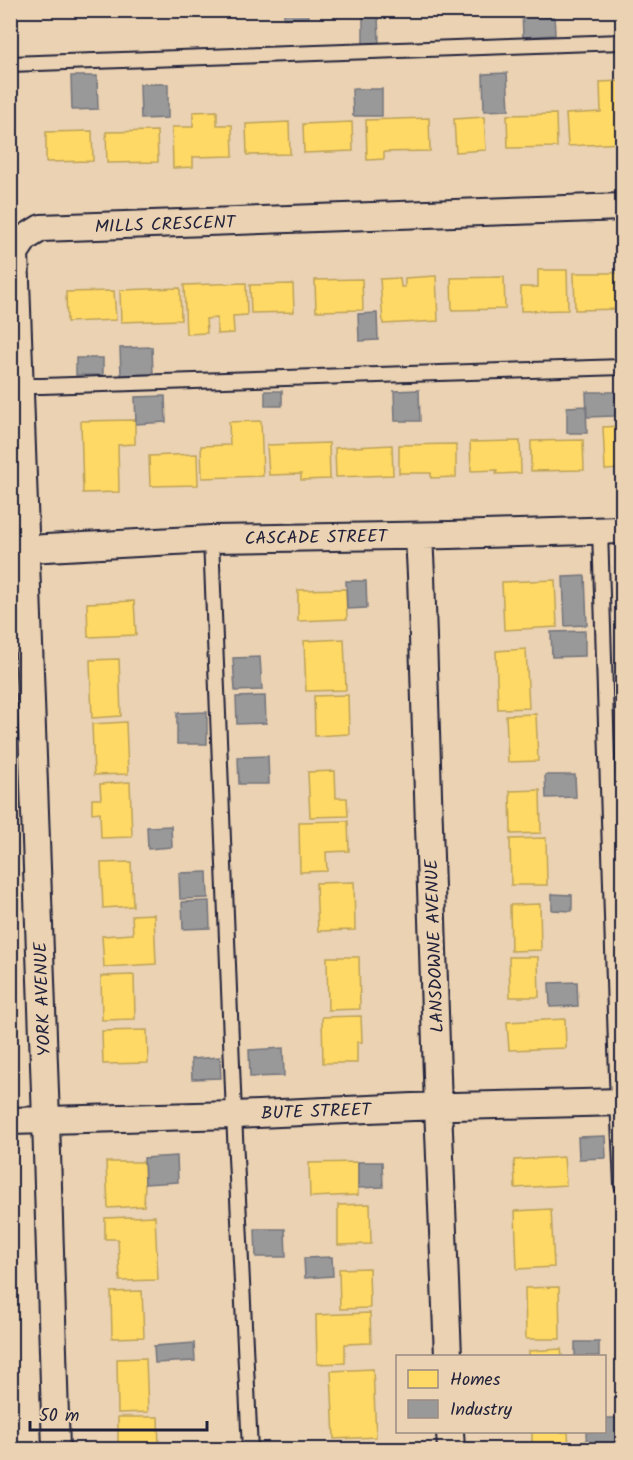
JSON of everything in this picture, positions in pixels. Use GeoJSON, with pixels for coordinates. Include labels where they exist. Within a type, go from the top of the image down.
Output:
{"type":"FeatureCollection","features":[{"type":"Feature","properties":{"kind":"street","name":"MILLS CRESCENT"},"geometry":{"type":"LineString","coordinates":[[18,550],[21,386],[15,253],[25,238],[41,228],[622,207]]}},
{"type":"Feature","properties":{"kind":"street","name":"CASCADE STREET"},"geometry":{"type":"LineString","coordinates":[[18,550],[211,539],[611,530]]}},
{"type":"Feature","properties":{"kind":"street","name":"LANSDOWNE AVENUE"},"geometry":{"type":"LineString","coordinates":[[419,536],[448,1355]]}},
{"type":"Feature","properties":{"kind":"street","name":"YORK AVENUE"},"geometry":{"type":"LineString","coordinates":[[18,550],[46,1120],[56,1449]]}},
{"type":"Feature","properties":{"kind":"street","name":"BUTE STREET"},"geometry":{"type":"LineString","coordinates":[[10,1121],[620,1102]]}},
{"type":"Feature","properties":{"kind":"street"},"geometry":{"type":"LineString","coordinates":[[450,1433],[451,1449]]}},
{"type":"Feature","properties":{"kind":"lane"},"geometry":{"type":"LineString","coordinates":[[10,64],[622,42]]}},
{"type":"Feature","properties":{"kind":"lane"},"geometry":{"type":"LineString","coordinates":[[21,386],[622,367]]}},
{"type":"Feature","properties":{"kind":"lane"},"geometry":{"type":"LineString","coordinates":[[611,530],[622,1185]]}},
{"type":"Feature","properties":{"kind":"lane"},"geometry":{"type":"LineString","coordinates":[[211,539],[250,1449]]}},
{"type":"Feature","properties":{"kind":"building: Homes"},"geometry":{"type":"Polygon","coordinates":[[[622,81],[622,143],[568,146],[566,114],[601,112],[600,82],[622,81]]]}},
{"type":"Feature","properties":{"kind":"building: Homes"},"geometry":{"type":"Polygon","coordinates":[[[217,111],[217,125],[232,125],[233,156],[193,157],[193,167],[173,168],[172,127],[193,127],[193,112],[217,111]]]}},
{"type":"Feature","properties":{"kind":"building: Homes"},"geometry":{"type":"Polygon","coordinates":[[[556,114],[557,147],[508,148],[507,115],[556,114]]]}},
{"type":"Feature","properties":{"kind":"building: Homes"},"geometry":{"type":"Polygon","coordinates":[[[484,117],[486,150],[456,152],[454,119],[484,117]]]}},
{"type":"Feature","properties":{"kind":"building: Homes"},"geometry":{"type":"Polygon","coordinates":[[[429,118],[430,151],[384,152],[384,159],[367,160],[366,120],[429,118]]]}},
{"type":"Feature","properties":{"kind":"building: Homes"},"geometry":{"type":"Polygon","coordinates":[[[289,122],[290,154],[247,155],[246,124],[289,122]]]}},
{"type":"Feature","properties":{"kind":"building: Homes"},"geometry":{"type":"Polygon","coordinates":[[[352,122],[353,151],[304,153],[303,124],[352,122]]]}},
{"type":"Feature","properties":{"kind":"building: Homes"},"geometry":{"type":"Polygon","coordinates":[[[92,131],[93,161],[46,162],[46,132],[92,131]]]}},
{"type":"Feature","properties":{"kind":"building: Homes"},"geometry":{"type":"Polygon","coordinates":[[[157,131],[158,162],[107,163],[106,132],[157,131]]]}},
{"type":"Feature","properties":{"kind":"building: Homes"},"geometry":{"type":"Polygon","coordinates":[[[538,270],[567,270],[568,310],[521,311],[521,287],[538,287],[538,270]]]}},
{"type":"Feature","properties":{"kind":"building: Homes"},"geometry":{"type":"Polygon","coordinates":[[[574,273],[622,273],[622,309],[575,310],[574,273]]]}},
{"type":"Feature","properties":{"kind":"building: Homes"},"geometry":{"type":"Polygon","coordinates":[[[436,276],[438,321],[383,324],[380,279],[400,278],[401,287],[405,287],[405,278],[436,276]]]}},
{"type":"Feature","properties":{"kind":"building: Homes"},"geometry":{"type":"Polygon","coordinates":[[[504,277],[505,309],[452,310],[451,278],[504,277]]]}},
{"type":"Feature","properties":{"kind":"building: Homes"},"geometry":{"type":"Polygon","coordinates":[[[362,279],[363,310],[316,311],[315,280],[362,279]]]}},
{"type":"Feature","properties":{"kind":"building: Homes"},"geometry":{"type":"Polygon","coordinates":[[[246,283],[247,315],[233,316],[234,333],[217,334],[217,318],[206,319],[207,333],[186,334],[184,285],[246,283]]]}},
{"type":"Feature","properties":{"kind":"building: Homes"},"geometry":{"type":"Polygon","coordinates":[[[293,284],[294,312],[251,313],[250,285],[293,284]]]}},
{"type":"Feature","properties":{"kind":"building: Homes"},"geometry":{"type":"Polygon","coordinates":[[[180,288],[181,320],[121,322],[120,290],[180,288]]]}},
{"type":"Feature","properties":{"kind":"building: Homes"},"geometry":{"type":"Polygon","coordinates":[[[114,291],[116,320],[67,322],[66,292],[114,291]]]}},
{"type":"Feature","properties":{"kind":"building: Homes"},"geometry":{"type":"Polygon","coordinates":[[[135,420],[135,444],[118,445],[119,492],[83,493],[81,421],[135,420]]]}},
{"type":"Feature","properties":{"kind":"building: Homes"},"geometry":{"type":"Polygon","coordinates":[[[261,421],[263,476],[202,478],[201,446],[230,445],[229,422],[261,421]]]}},
{"type":"Feature","properties":{"kind":"building: Homes"},"geometry":{"type":"Polygon","coordinates":[[[622,426],[622,469],[605,470],[603,427],[622,426]]]}},
{"type":"Feature","properties":{"kind":"building: Homes"},"geometry":{"type":"Polygon","coordinates":[[[583,440],[584,470],[531,471],[531,441],[583,440]]]}},
{"type":"Feature","properties":{"kind":"building: Homes"},"geometry":{"type":"Polygon","coordinates":[[[520,441],[521,473],[496,474],[497,470],[471,471],[470,442],[520,441]]]}},
{"type":"Feature","properties":{"kind":"building: Homes"},"geometry":{"type":"Polygon","coordinates":[[[329,443],[330,479],[301,480],[301,474],[269,475],[267,445],[329,443]]]}},
{"type":"Feature","properties":{"kind":"building: Homes"},"geometry":{"type":"Polygon","coordinates":[[[456,444],[456,477],[431,478],[431,473],[399,473],[399,445],[456,444]]]}},
{"type":"Feature","properties":{"kind":"building: Homes"},"geometry":{"type":"Polygon","coordinates":[[[392,445],[393,475],[336,477],[335,448],[392,445]]]}},
{"type":"Feature","properties":{"kind":"building: Homes"},"geometry":{"type":"Polygon","coordinates":[[[197,454],[198,485],[150,486],[149,456],[197,454]]]}},
{"type":"Feature","properties":{"kind":"building: Homes"},"geometry":{"type":"Polygon","coordinates":[[[555,580],[557,627],[504,630],[502,582],[555,580]]]}},
{"type":"Feature","properties":{"kind":"building: Homes"},"geometry":{"type":"Polygon","coordinates":[[[346,589],[347,619],[298,621],[298,590],[346,589]]]}},
{"type":"Feature","properties":{"kind":"building: Homes"},"geometry":{"type":"Polygon","coordinates":[[[134,601],[136,635],[88,637],[87,603],[134,601]]]}},
{"type":"Feature","properties":{"kind":"building: Homes"},"geometry":{"type":"Polygon","coordinates":[[[344,639],[346,690],[306,691],[304,641],[344,639]]]}},
{"type":"Feature","properties":{"kind":"building: Homes"},"geometry":{"type":"Polygon","coordinates":[[[526,649],[529,708],[498,709],[496,651],[526,649]]]}},
{"type":"Feature","properties":{"kind":"building: Homes"},"geometry":{"type":"Polygon","coordinates":[[[119,659],[121,716],[92,718],[90,660],[119,659]]]}},
{"type":"Feature","properties":{"kind":"building: Homes"},"geometry":{"type":"Polygon","coordinates":[[[348,695],[349,734],[315,736],[314,696],[348,695]]]}},
{"type":"Feature","properties":{"kind":"building: Homes"},"geometry":{"type":"Polygon","coordinates":[[[536,714],[538,761],[508,762],[506,715],[536,714]]]}},
{"type":"Feature","properties":{"kind":"building: Homes"},"geometry":{"type":"Polygon","coordinates":[[[126,722],[128,774],[94,775],[92,724],[126,722]]]}},
{"type":"Feature","properties":{"kind":"building: Homes"},"geometry":{"type":"Polygon","coordinates":[[[335,771],[336,798],[347,798],[348,816],[310,817],[308,772],[335,771]]]}},
{"type":"Feature","properties":{"kind":"building: Homes"},"geometry":{"type":"Polygon","coordinates":[[[130,782],[132,837],[101,838],[100,812],[92,813],[92,799],[101,799],[100,784],[130,782]]]}},
{"type":"Feature","properties":{"kind":"building: Homes"},"geometry":{"type":"Polygon","coordinates":[[[540,790],[541,833],[511,834],[510,791],[540,790]]]}},
{"type":"Feature","properties":{"kind":"building: Homes"},"geometry":{"type":"Polygon","coordinates":[[[348,821],[349,851],[326,852],[327,871],[300,872],[299,822],[348,821]]]}},
{"type":"Feature","properties":{"kind":"building: Homes"},"geometry":{"type":"Polygon","coordinates":[[[546,838],[547,885],[511,885],[510,839],[546,838]]]}},
{"type":"Feature","properties":{"kind":"building: Homes"},"geometry":{"type":"Polygon","coordinates":[[[131,862],[133,906],[103,908],[101,863],[131,862]]]}},
{"type":"Feature","properties":{"kind":"building: Homes"},"geometry":{"type":"Polygon","coordinates":[[[354,882],[355,930],[318,931],[316,883],[354,882]]]}},
{"type":"Feature","properties":{"kind":"building: Homes"},"geometry":{"type":"Polygon","coordinates":[[[540,904],[541,950],[511,951],[510,905],[540,904]]]}},
{"type":"Feature","properties":{"kind":"building: Homes"},"geometry":{"type":"Polygon","coordinates":[[[154,914],[156,964],[104,967],[102,936],[133,934],[132,915],[154,914]]]}},
{"type":"Feature","properties":{"kind":"building: Homes"},"geometry":{"type":"Polygon","coordinates":[[[327,957],[359,957],[360,1009],[328,1010],[327,957]]]}},
{"type":"Feature","properties":{"kind":"building: Homes"},"geometry":{"type":"Polygon","coordinates":[[[509,957],[538,957],[539,997],[510,997],[509,957]]]}},
{"type":"Feature","properties":{"kind":"building: Homes"},"geometry":{"type":"Polygon","coordinates":[[[134,975],[135,1019],[102,1020],[101,976],[134,975]]]}},
{"type":"Feature","properties":{"kind":"building: Homes"},"geometry":{"type":"Polygon","coordinates":[[[361,1016],[362,1042],[357,1042],[357,1063],[323,1063],[322,1017],[361,1016]]]}},
{"type":"Feature","properties":{"kind":"building: Homes"},"geometry":{"type":"Polygon","coordinates":[[[565,1019],[566,1048],[509,1050],[507,1022],[565,1019]]]}},
{"type":"Feature","properties":{"kind":"building: Homes"},"geometry":{"type":"Polygon","coordinates":[[[147,1030],[148,1063],[103,1064],[102,1031],[147,1030]]]}},
{"type":"Feature","properties":{"kind":"building: Homes"},"geometry":{"type":"Polygon","coordinates":[[[564,1157],[566,1185],[515,1188],[514,1160],[564,1157]]]}},
{"type":"Feature","properties":{"kind":"building: Homes"},"geometry":{"type":"Polygon","coordinates":[[[106,1162],[144,1162],[144,1206],[108,1208],[106,1162]]]}},
{"type":"Feature","properties":{"kind":"building: Homes"},"geometry":{"type":"Polygon","coordinates":[[[358,1162],[358,1195],[310,1197],[309,1163],[358,1162]]]}},
{"type":"Feature","properties":{"kind":"building: Homes"},"geometry":{"type":"Polygon","coordinates":[[[370,1204],[371,1244],[338,1245],[338,1205],[370,1204]]]}},
{"type":"Feature","properties":{"kind":"building: Homes"},"geometry":{"type":"Polygon","coordinates":[[[551,1209],[554,1267],[517,1269],[515,1211],[551,1209]]]}},
{"type":"Feature","properties":{"kind":"building: Homes"},"geometry":{"type":"Polygon","coordinates":[[[155,1216],[158,1280],[120,1281],[118,1239],[105,1239],[105,1218],[155,1216]]]}},
{"type":"Feature","properties":{"kind":"building: Homes"},"geometry":{"type":"Polygon","coordinates":[[[369,1268],[370,1308],[340,1309],[339,1269],[369,1268]]]}},
{"type":"Feature","properties":{"kind":"building: Homes"},"geometry":{"type":"Polygon","coordinates":[[[559,1287],[560,1339],[526,1339],[525,1288],[559,1287]]]}},
{"type":"Feature","properties":{"kind":"building: Homes"},"geometry":{"type":"Polygon","coordinates":[[[142,1291],[144,1337],[112,1338],[111,1292],[142,1291]]]}},
{"type":"Feature","properties":{"kind":"building: Homes"},"geometry":{"type":"Polygon","coordinates":[[[370,1313],[371,1343],[345,1344],[345,1363],[317,1364],[316,1315],[370,1313]]]}},
{"type":"Feature","properties":{"kind":"building: Homes"},"geometry":{"type":"Polygon","coordinates":[[[561,1349],[562,1355],[529,1355],[529,1351],[561,1349]]]}},
{"type":"Feature","properties":{"kind":"building: Homes"},"geometry":{"type":"Polygon","coordinates":[[[146,1358],[148,1412],[118,1413],[117,1359],[146,1358]]]}},
{"type":"Feature","properties":{"kind":"building: Homes"},"geometry":{"type":"Polygon","coordinates":[[[373,1369],[376,1437],[334,1439],[331,1371],[373,1369]]]}},
{"type":"Feature","properties":{"kind":"building: Homes"},"geometry":{"type":"Polygon","coordinates":[[[118,1417],[158,1417],[159,1450],[118,1450],[118,1417]]]}},
{"type":"Feature","properties":{"kind":"building: Homes"},"geometry":{"type":"Polygon","coordinates":[[[532,1433],[568,1433],[569,1449],[532,1450],[532,1433]]]}},
{"type":"Feature","properties":{"kind":"building: Homes"},"geometry":{"type":"Polygon","coordinates":[[[380,1446],[380,1450],[346,1450],[346,1447],[380,1446]]]}},
{"type":"Feature","properties":{"kind":"building: Industry"},"geometry":{"type":"Polygon","coordinates":[[[284,10],[308,10],[309,17],[284,18],[284,10]]]}},
{"type":"Feature","properties":{"kind":"building: Industry"},"geometry":{"type":"Polygon","coordinates":[[[522,10],[554,10],[555,35],[523,37],[522,10]]]}},
{"type":"Feature","properties":{"kind":"building: Industry"},"geometry":{"type":"Polygon","coordinates":[[[363,15],[378,15],[379,44],[363,45],[363,15]]]}},
{"type":"Feature","properties":{"kind":"building: Industry"},"geometry":{"type":"Polygon","coordinates":[[[507,73],[509,110],[484,111],[483,74],[507,73]]]}},
{"type":"Feature","properties":{"kind":"building: Industry"},"geometry":{"type":"Polygon","coordinates":[[[71,76],[97,76],[98,109],[72,110],[71,76]]]}},
{"type":"Feature","properties":{"kind":"building: Industry"},"geometry":{"type":"Polygon","coordinates":[[[140,84],[168,84],[168,118],[141,119],[140,84]]]}},
{"type":"Feature","properties":{"kind":"building: Industry"},"geometry":{"type":"Polygon","coordinates":[[[352,89],[382,89],[382,116],[353,116],[352,89]]]}},
{"type":"Feature","properties":{"kind":"building: Industry"},"geometry":{"type":"Polygon","coordinates":[[[377,313],[378,340],[359,341],[358,314],[377,313]]]}},
{"type":"Feature","properties":{"kind":"building: Industry"},"geometry":{"type":"Polygon","coordinates":[[[152,347],[153,374],[121,375],[120,348],[152,347]]]}},
{"type":"Feature","properties":{"kind":"building: Industry"},"geometry":{"type":"Polygon","coordinates":[[[76,358],[103,358],[103,375],[76,375],[76,358]]]}},
{"type":"Feature","properties":{"kind":"building: Industry"},"geometry":{"type":"Polygon","coordinates":[[[419,390],[420,421],[395,421],[394,391],[419,390]]]}},
{"type":"Feature","properties":{"kind":"building: Industry"},"geometry":{"type":"Polygon","coordinates":[[[265,391],[282,391],[282,406],[265,406],[265,391]]]}},
{"type":"Feature","properties":{"kind":"building: Industry"},"geometry":{"type":"Polygon","coordinates":[[[586,392],[615,392],[615,416],[587,417],[586,392]]]}},
{"type":"Feature","properties":{"kind":"building: Industry"},"geometry":{"type":"Polygon","coordinates":[[[165,396],[166,422],[136,424],[135,397],[165,396]]]}},
{"type":"Feature","properties":{"kind":"building: Industry"},"geometry":{"type":"Polygon","coordinates":[[[586,406],[587,433],[567,433],[567,407],[586,406]]]}},
{"type":"Feature","properties":{"kind":"building: Industry"},"geometry":{"type":"Polygon","coordinates":[[[585,576],[587,625],[565,626],[563,577],[585,576]]]}},
{"type":"Feature","properties":{"kind":"building: Industry"},"geometry":{"type":"Polygon","coordinates":[[[346,581],[366,581],[367,608],[347,609],[346,581]]]}},
{"type":"Feature","properties":{"kind":"building: Industry"},"geometry":{"type":"Polygon","coordinates":[[[585,631],[585,656],[552,657],[551,632],[585,631]]]}},
{"type":"Feature","properties":{"kind":"building: Industry"},"geometry":{"type":"Polygon","coordinates":[[[260,657],[262,690],[235,691],[233,658],[260,657]]]}},
{"type":"Feature","properties":{"kind":"building: Industry"},"geometry":{"type":"Polygon","coordinates":[[[265,696],[266,723],[237,724],[236,697],[265,696]]]}},
{"type":"Feature","properties":{"kind":"building: Industry"},"geometry":{"type":"Polygon","coordinates":[[[207,712],[207,744],[177,744],[177,713],[207,712]]]}},
{"type":"Feature","properties":{"kind":"building: Industry"},"geometry":{"type":"Polygon","coordinates":[[[268,756],[269,784],[239,784],[238,757],[268,756]]]}},
{"type":"Feature","properties":{"kind":"building: Industry"},"geometry":{"type":"Polygon","coordinates":[[[545,775],[575,775],[576,797],[546,798],[545,775]]]}},
{"type":"Feature","properties":{"kind":"building: Industry"},"geometry":{"type":"Polygon","coordinates":[[[171,826],[172,847],[148,849],[147,827],[171,826]]]}},
{"type":"Feature","properties":{"kind":"building: Industry"},"geometry":{"type":"Polygon","coordinates":[[[207,872],[208,898],[180,899],[179,873],[207,872]]]}},
{"type":"Feature","properties":{"kind":"building: Industry"},"geometry":{"type":"Polygon","coordinates":[[[552,894],[572,895],[572,911],[552,910],[552,894]]]}},
{"type":"Feature","properties":{"kind":"building: Industry"},"geometry":{"type":"Polygon","coordinates":[[[209,901],[210,928],[183,929],[182,902],[209,901]]]}},
{"type":"Feature","properties":{"kind":"building: Industry"},"geometry":{"type":"Polygon","coordinates":[[[577,982],[578,1006],[550,1007],[549,983],[577,982]]]}},
{"type":"Feature","properties":{"kind":"building: Industry"},"geometry":{"type":"Polygon","coordinates":[[[283,1048],[284,1076],[250,1077],[249,1050],[283,1048]]]}},
{"type":"Feature","properties":{"kind":"building: Industry"},"geometry":{"type":"Polygon","coordinates":[[[220,1057],[221,1078],[192,1079],[191,1059],[220,1057]]]}},
{"type":"Feature","properties":{"kind":"building: Industry"},"geometry":{"type":"Polygon","coordinates":[[[605,1136],[606,1158],[579,1159],[578,1137],[605,1136]]]}},
{"type":"Feature","properties":{"kind":"building: Industry"},"geometry":{"type":"Polygon","coordinates":[[[177,1156],[178,1182],[145,1184],[144,1158],[177,1156]]]}},
{"type":"Feature","properties":{"kind":"building: Industry"},"geometry":{"type":"Polygon","coordinates":[[[358,1162],[382,1162],[383,1187],[358,1188],[358,1162]]]}},
{"type":"Feature","properties":{"kind":"building: Industry"},"geometry":{"type":"Polygon","coordinates":[[[255,1229],[285,1229],[286,1257],[256,1257],[255,1229]]]}},
{"type":"Feature","properties":{"kind":"building: Industry"},"geometry":{"type":"Polygon","coordinates":[[[332,1257],[333,1276],[305,1278],[304,1258],[332,1257]]]}},
{"type":"Feature","properties":{"kind":"building: Industry"},"geometry":{"type":"Polygon","coordinates":[[[575,1342],[599,1342],[599,1355],[575,1355],[575,1342]]]}},
{"type":"Feature","properties":{"kind":"building: Industry"},"geometry":{"type":"Polygon","coordinates":[[[194,1343],[195,1361],[155,1363],[154,1346],[194,1343]]]}},
{"type":"Feature","properties":{"kind":"building: Industry"},"geometry":{"type":"Polygon","coordinates":[[[606,1418],[619,1418],[620,1450],[587,1450],[586,1433],[606,1433],[606,1418]]]}}]}
